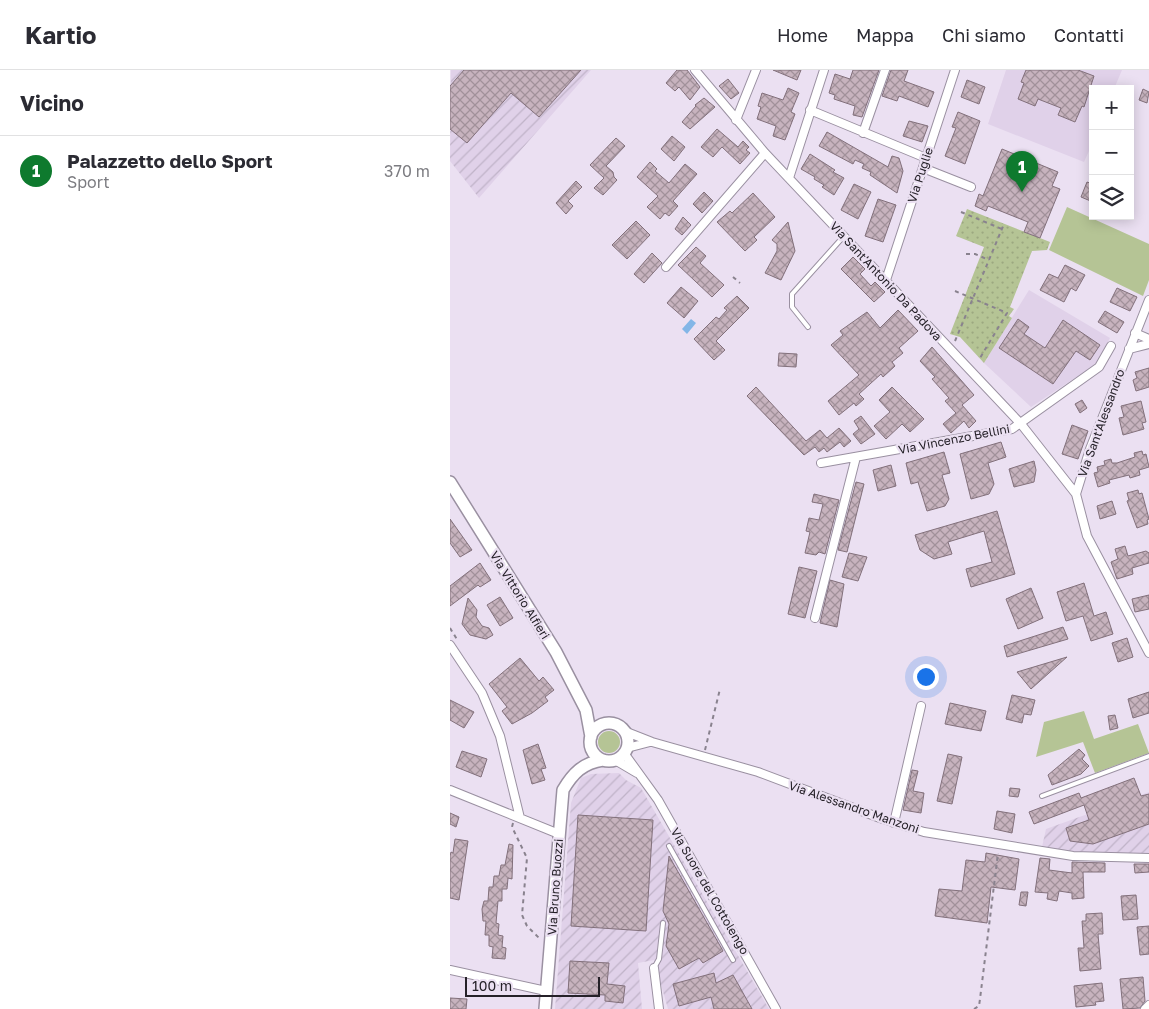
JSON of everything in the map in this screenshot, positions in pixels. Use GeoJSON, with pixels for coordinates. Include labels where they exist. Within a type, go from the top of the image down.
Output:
{"type":"FeatureCollection","features":[{"type":"Feature","properties":{"kind":"street","name":"Via Sant'Antonio Da Padova"},"geometry":{"type":"LineString","coordinates":[[695,70],[765,153],[1021,424],[1076,494]]}},
{"type":"Feature","properties":{"kind":"street"},"geometry":{"type":"LineString","coordinates":[[736,120],[756,70]]}},
{"type":"Feature","properties":{"kind":"street"},"geometry":{"type":"LineString","coordinates":[[789,178],[824,70]]}},
{"type":"Feature","properties":{"kind":"street"},"geometry":{"type":"LineString","coordinates":[[864,132],[885,70]]}},
{"type":"Feature","properties":{"kind":"street","name":"Via Puglie"},"geometry":{"type":"LineString","coordinates":[[886,280],[955,70]]}},
{"type":"Feature","properties":{"kind":"street"},"geometry":{"type":"LineString","coordinates":[[810,110],[926,158]]}},
{"type":"Feature","properties":{"kind":"street"},"geometry":{"type":"LineString","coordinates":[[666,267],[765,153]]}},
{"type":"Feature","properties":{"kind":"street"},"geometry":{"type":"LineString","coordinates":[[923,168],[972,187]]}},
{"type":"Feature","properties":{"kind":"street","name":"Via Sant'Alessandro"},"geometry":{"type":"LineString","coordinates":[[1149,300],[1090,449],[1076,494],[1089,541],[1149,653]]}},
{"type":"Feature","properties":{"kind":"street"},"geometry":{"type":"LineString","coordinates":[[1135,333],[1149,339]]}},
{"type":"Feature","properties":{"kind":"street"},"geometry":{"type":"LineString","coordinates":[[1129,349],[1149,344]]}},
{"type":"Feature","properties":{"kind":"street","name":"Via Vincenzo Bellini"},"geometry":{"type":"LineString","coordinates":[[821,463],[1006,431],[1021,424],[1099,367],[1112,346]]}},
{"type":"Feature","properties":{"kind":"street"},"geometry":{"type":"LineString","coordinates":[[815,618],[856,457]]}},
{"type":"Feature","properties":{"kind":"street","name":"Via Vittorio Alfieri"},"geometry":{"type":"LineString","coordinates":[[450,482],[556,652],[586,710],[591,740]]}},
{"type":"Feature","properties":{"kind":"street"},"geometry":{"type":"LineString","coordinates":[[450,645],[482,693],[500,736],[518,818]]}},
{"type":"Feature","properties":{"kind":"street"},"geometry":{"type":"LineString","coordinates":[[894,823],[921,706]]}},
{"type":"Feature","properties":{"kind":"street","name":"Via Vittorio Alfieri"},"geometry":{"type":"LineString","coordinates":[[586,710],[603,725]]}},
{"type":"Feature","properties":{"kind":"street"},"geometry":{"type":"LineString","coordinates":[[577,771],[586,764],[617,756],[627,737],[624,731],[614,725],[603,725],[594,732],[591,740],[594,754],[617,756]]}},
{"type":"Feature","properties":{"kind":"street","name":"Via Alessandro Manzoni"},"geometry":{"type":"LineString","coordinates":[[624,731],[652,742],[758,772],[894,823],[924,832],[999,845],[1089,857],[1149,858]]}},
{"type":"Feature","properties":{"kind":"street","name":"Via Bruno Buozzi"},"geometry":{"type":"LineString","coordinates":[[545,1009],[563,790],[577,771],[591,740]]}},
{"type":"Feature","properties":{"kind":"street","name":"Via Alessandro Manzoni"},"geometry":{"type":"LineString","coordinates":[[617,756],[652,742]]}},
{"type":"Feature","properties":{"kind":"street","name":"Via Suore del Cottolengo"},"geometry":{"type":"LineString","coordinates":[[617,756],[641,776]]}},
{"type":"Feature","properties":{"kind":"street","name":"Via Suore del Cottolengo"},"geometry":{"type":"LineString","coordinates":[[617,756],[641,776],[658,800],[776,1009]]}},
{"type":"Feature","properties":{"kind":"street"},"geometry":{"type":"LineString","coordinates":[[450,790],[559,834]]}},
{"type":"Feature","properties":{"kind":"street"},"geometry":{"type":"LineString","coordinates":[[654,968],[659,1009]]}},
{"type":"Feature","properties":{"kind":"street"},"geometry":{"type":"LineString","coordinates":[[450,970],[546,991]]}},
{"type":"Feature","properties":{"kind":"street"},"geometry":{"type":"LineString","coordinates":[[1145,1009],[1149,1005]]}},
{"type":"Feature","properties":{"kind":"lane"},"geometry":{"type":"LineString","coordinates":[[808,327],[792,307],[792,294],[844,236]]}},
{"type":"Feature","properties":{"kind":"lane"},"geometry":{"type":"LineString","coordinates":[[1042,796],[1149,756]]}},
{"type":"Feature","properties":{"kind":"lane"},"geometry":{"type":"LineString","coordinates":[[669,846],[733,960]]}},
{"type":"Feature","properties":{"kind":"lane"},"geometry":{"type":"LineString","coordinates":[[654,968],[659,959],[663,923]]}},
{"type":"Feature","properties":{"kind":"path"},"geometry":{"type":"LineString","coordinates":[[961,212],[1002,229]]}},
{"type":"Feature","properties":{"kind":"path"},"geometry":{"type":"LineString","coordinates":[[950,348],[954,344],[1004,224]]}},
{"type":"Feature","properties":{"kind":"path"},"geometry":{"type":"LineString","coordinates":[[966,254],[975,254],[989,260]]}},
{"type":"Feature","properties":{"kind":"path"},"geometry":{"type":"LineString","coordinates":[[733,277],[740,283]]}},
{"type":"Feature","properties":{"kind":"path"},"geometry":{"type":"LineString","coordinates":[[955,291],[1007,313],[980,358]]}},
{"type":"Feature","properties":{"kind":"path"},"geometry":{"type":"LineString","coordinates":[[704,756],[720,689]]}},
{"type":"Feature","properties":{"kind":"path"},"geometry":{"type":"LineString","coordinates":[[518,818],[512,827],[527,858],[522,915],[527,926],[543,943]]}},
{"type":"Feature","properties":{"kind":"path"},"geometry":{"type":"LineString","coordinates":[[974,1009],[978,1006],[980,1000],[999,845]]}},
{"type":"Feature","properties":{"kind":"shaded area"},"geometry":{"type":"Polygon","coordinates":[[[451,70],[591,70],[479,198],[450,161],[451,70]]]}},
{"type":"Feature","properties":{"kind":"shaded area"},"geometry":{"type":"Polygon","coordinates":[[[1006,70],[1122,70],[1116,85],[1089,85],[1089,151],[1084,162],[988,124],[1006,70]]]}},
{"type":"Feature","properties":{"kind":"shaded area"},"geometry":{"type":"Polygon","coordinates":[[[1029,290],[1110,338],[1096,364],[1031,407],[984,363],[1029,290]]]}},
{"type":"Feature","properties":{"kind":"shaded area"},"geometry":{"type":"Polygon","coordinates":[[[619,773],[626,780],[641,788],[769,1009],[668,1009],[654,960],[638,963],[642,1009],[555,1009],[571,803],[581,778],[591,774],[619,773]]]}},
{"type":"Feature","properties":{"kind":"shaded area"},"geometry":{"type":"Polygon","coordinates":[[[1149,792],[1149,855],[1091,855],[1042,847],[1046,829],[1149,792]]]}},
{"type":"Feature","properties":{"kind":"green space"},"geometry":{"type":"Polygon","coordinates":[[[1067,207],[1089,217],[1089,220],[1096,220],[1149,244],[1149,280],[1143,296],[1049,250],[1067,207]]]}},
{"type":"Feature","properties":{"kind":"green space"},"geometry":{"type":"Polygon","coordinates":[[[967,209],[1050,242],[1047,250],[1032,251],[1010,307],[1014,309],[1009,316],[1012,318],[984,363],[960,337],[950,334],[984,247],[956,236],[967,209]]]}},
{"type":"Feature","properties":{"kind":"green space"},"geometry":{"type":"Polygon","coordinates":[[[1084,711],[1094,739],[1138,724],[1149,753],[1095,773],[1083,742],[1036,757],[1044,722],[1084,711]]]}},
{"type":"Feature","properties":{"kind":"green space"},"geometry":{"type":"Polygon","coordinates":[[[609,731],[617,734],[620,742],[617,750],[609,753],[601,750],[598,742],[601,734],[609,731]]]}},
{"type":"Feature","properties":{"kind":"water"},"geometry":{"type":"Polygon","coordinates":[[[691,319],[696,323],[687,334],[682,329],[691,319]]]}},
{"type":"Feature","properties":{"kind":"building"},"geometry":{"type":"Polygon","coordinates":[[[464,70],[581,70],[539,117],[511,93],[467,143],[450,129],[450,86],[464,70]]]}},
{"type":"Feature","properties":{"kind":"building"},"geometry":{"type":"Polygon","coordinates":[[[677,70],[687,70],[700,87],[690,100],[679,87],[675,91],[666,83],[677,70]]]}},
{"type":"Feature","properties":{"kind":"building"},"geometry":{"type":"Polygon","coordinates":[[[773,70],[801,70],[797,80],[773,70]]]}},
{"type":"Feature","properties":{"kind":"building"},"geometry":{"type":"Polygon","coordinates":[[[853,70],[879,70],[862,117],[853,115],[855,106],[834,99],[835,95],[829,93],[835,74],[850,79],[853,70]]]}},
{"type":"Feature","properties":{"kind":"building"},"geometry":{"type":"Polygon","coordinates":[[[891,70],[908,70],[904,81],[934,92],[928,107],[899,96],[897,101],[882,96],[891,70]]]}},
{"type":"Feature","properties":{"kind":"building"},"geometry":{"type":"Polygon","coordinates":[[[1026,70],[1078,70],[1094,76],[1091,85],[1089,85],[1084,107],[1082,106],[1075,122],[1058,115],[1061,108],[1038,99],[1035,106],[1018,99],[1024,83],[1021,82],[1026,70]]]}},
{"type":"Feature","properties":{"kind":"building"},"geometry":{"type":"Polygon","coordinates":[[[728,79],[739,93],[731,99],[719,86],[728,79]]]}},
{"type":"Feature","properties":{"kind":"building"},"geometry":{"type":"Polygon","coordinates":[[[967,80],[985,87],[979,104],[961,97],[967,80]]]}},
{"type":"Feature","properties":{"kind":"building"},"geometry":{"type":"Polygon","coordinates":[[[788,88],[799,93],[791,112],[795,114],[785,140],[773,136],[776,126],[757,119],[761,107],[758,106],[762,93],[783,100],[788,88]]]}},
{"type":"Feature","properties":{"kind":"building"},"geometry":{"type":"Polygon","coordinates":[[[1143,89],[1149,92],[1147,103],[1139,100],[1143,89]]]}},
{"type":"Feature","properties":{"kind":"building"},"geometry":{"type":"Polygon","coordinates":[[[704,98],[715,107],[690,129],[682,122],[695,105],[704,98]]]}},
{"type":"Feature","properties":{"kind":"building"},"geometry":{"type":"Polygon","coordinates":[[[958,112],[980,121],[965,164],[945,156],[956,128],[952,127],[958,112]]]}},
{"type":"Feature","properties":{"kind":"building"},"geometry":{"type":"Polygon","coordinates":[[[909,121],[928,126],[922,142],[903,136],[909,121]]]}},
{"type":"Feature","properties":{"kind":"building"},"geometry":{"type":"Polygon","coordinates":[[[717,129],[738,147],[743,141],[749,147],[746,150],[750,153],[740,164],[722,147],[713,157],[701,147],[717,129]]]}},
{"type":"Feature","properties":{"kind":"building"},"geometry":{"type":"Polygon","coordinates":[[[827,132],[888,167],[892,156],[899,158],[903,171],[897,193],[870,175],[871,172],[862,168],[864,164],[855,160],[853,164],[819,146],[827,132]]]}},
{"type":"Feature","properties":{"kind":"building"},"geometry":{"type":"Polygon","coordinates":[[[672,136],[685,147],[674,161],[661,149],[672,136]]]}},
{"type":"Feature","properties":{"kind":"building"},"geometry":{"type":"Polygon","coordinates":[[[616,138],[625,146],[606,166],[613,172],[617,180],[603,195],[594,188],[604,178],[590,165],[616,138]]]}},
{"type":"Feature","properties":{"kind":"building"},"geometry":{"type":"Polygon","coordinates":[[[1002,149],[1058,172],[1052,186],[1060,189],[1040,238],[1024,232],[1028,222],[988,206],[986,211],[975,206],[979,194],[983,196],[1002,149]]]}},
{"type":"Feature","properties":{"kind":"building"},"geometry":{"type":"Polygon","coordinates":[[[810,154],[844,178],[834,195],[822,187],[824,185],[814,179],[815,177],[801,169],[810,154]]]}},
{"type":"Feature","properties":{"kind":"building"},"geometry":{"type":"Polygon","coordinates":[[[650,162],[657,169],[655,171],[669,183],[685,164],[697,174],[673,201],[678,206],[669,216],[665,213],[660,219],[647,207],[658,196],[637,177],[650,162]]]}},
{"type":"Feature","properties":{"kind":"building"},"geometry":{"type":"Polygon","coordinates":[[[576,181],[582,187],[568,201],[573,206],[566,214],[556,203],[576,181]]]}},
{"type":"Feature","properties":{"kind":"building"},"geometry":{"type":"Polygon","coordinates":[[[1087,182],[1089,183],[1089,200],[1081,197],[1087,182]]]}},
{"type":"Feature","properties":{"kind":"building"},"geometry":{"type":"Polygon","coordinates":[[[854,184],[871,192],[858,219],[841,210],[854,184]]]}},
{"type":"Feature","properties":{"kind":"building"},"geometry":{"type":"Polygon","coordinates":[[[704,192],[713,201],[702,213],[693,204],[704,192]]]}},
{"type":"Feature","properties":{"kind":"building"},"geometry":{"type":"Polygon","coordinates":[[[753,193],[775,217],[754,237],[757,240],[745,251],[717,222],[730,211],[732,213],[753,193]]]}},
{"type":"Feature","properties":{"kind":"building"},"geometry":{"type":"Polygon","coordinates":[[[878,199],[896,205],[883,242],[865,236],[878,199]]]}},
{"type":"Feature","properties":{"kind":"building"},"geometry":{"type":"Polygon","coordinates":[[[683,217],[691,225],[682,235],[675,229],[683,217]]]}},
{"type":"Feature","properties":{"kind":"building"},"geometry":{"type":"Polygon","coordinates":[[[636,221],[650,235],[627,259],[612,245],[636,221]]]}},
{"type":"Feature","properties":{"kind":"building"},"geometry":{"type":"Polygon","coordinates":[[[788,222],[795,251],[781,280],[765,273],[777,251],[777,244],[772,240],[788,222]]]}},
{"type":"Feature","properties":{"kind":"building"},"geometry":{"type":"Polygon","coordinates":[[[696,247],[706,256],[700,263],[724,285],[712,297],[678,265],[696,247]]]}},
{"type":"Feature","properties":{"kind":"building"},"geometry":{"type":"Polygon","coordinates":[[[652,253],[662,263],[644,283],[634,274],[652,253]]]}},
{"type":"Feature","properties":{"kind":"building"},"geometry":{"type":"Polygon","coordinates":[[[853,257],[865,269],[860,274],[871,286],[875,282],[885,292],[874,302],[841,269],[853,257]]]}},
{"type":"Feature","properties":{"kind":"building"},"geometry":{"type":"Polygon","coordinates":[[[1065,265],[1085,275],[1076,291],[1071,288],[1064,302],[1040,290],[1049,274],[1058,278],[1065,265]]]}},
{"type":"Feature","properties":{"kind":"building"},"geometry":{"type":"Polygon","coordinates":[[[681,287],[698,301],[684,318],[667,303],[681,287]]]}},
{"type":"Feature","properties":{"kind":"building"},"geometry":{"type":"Polygon","coordinates":[[[1117,288],[1137,297],[1130,311],[1110,302],[1117,288]]]}},
{"type":"Feature","properties":{"kind":"building"},"geometry":{"type":"Polygon","coordinates":[[[737,296],[749,308],[716,341],[725,350],[714,360],[694,339],[716,317],[719,319],[727,310],[724,308],[737,296]]]}},
{"type":"Feature","properties":{"kind":"building"},"geometry":{"type":"Polygon","coordinates":[[[898,310],[918,331],[899,348],[903,353],[892,362],[895,366],[883,377],[881,374],[859,394],[864,399],[856,406],[854,403],[839,415],[828,401],[859,375],[831,345],[843,335],[840,331],[867,312],[880,328],[898,310]]]}},
{"type":"Feature","properties":{"kind":"building"},"geometry":{"type":"Polygon","coordinates":[[[1105,311],[1124,322],[1117,333],[1098,322],[1105,311]]]}},
{"type":"Feature","properties":{"kind":"building"},"geometry":{"type":"Polygon","coordinates":[[[1018,319],[1029,327],[1024,334],[1045,348],[1063,320],[1100,345],[1090,360],[1076,351],[1053,384],[999,348],[1018,319]]]}},
{"type":"Feature","properties":{"kind":"building"},"geometry":{"type":"Polygon","coordinates":[[[932,347],[974,395],[962,405],[976,421],[969,428],[964,421],[951,433],[943,424],[956,413],[945,401],[949,398],[932,379],[935,377],[920,361],[932,347]]]}},
{"type":"Feature","properties":{"kind":"building"},"geometry":{"type":"Polygon","coordinates":[[[779,353],[797,354],[796,367],[778,366],[779,353]]]}},
{"type":"Feature","properties":{"kind":"building"},"geometry":{"type":"Polygon","coordinates":[[[1149,368],[1149,387],[1136,391],[1133,380],[1137,378],[1135,372],[1149,368]]]}},
{"type":"Feature","properties":{"kind":"building"},"geometry":{"type":"Polygon","coordinates":[[[756,387],[806,441],[820,430],[827,438],[839,428],[851,441],[844,447],[840,442],[827,452],[824,448],[819,452],[815,447],[804,455],[747,396],[756,387]]]}},
{"type":"Feature","properties":{"kind":"building"},"geometry":{"type":"Polygon","coordinates":[[[892,387],[924,419],[910,432],[902,424],[886,439],[874,426],[890,412],[879,400],[892,387]]]}},
{"type":"Feature","properties":{"kind":"building"},"geometry":{"type":"Polygon","coordinates":[[[1082,400],[1087,408],[1080,413],[1075,404],[1082,400]]]}},
{"type":"Feature","properties":{"kind":"building"},"geometry":{"type":"Polygon","coordinates":[[[1141,401],[1146,422],[1142,423],[1144,429],[1123,435],[1119,418],[1124,417],[1121,406],[1141,401]]]}},
{"type":"Feature","properties":{"kind":"building"},"geometry":{"type":"Polygon","coordinates":[[[861,416],[875,434],[861,444],[853,434],[859,429],[854,421],[861,416]]]}},
{"type":"Feature","properties":{"kind":"building"},"geometry":{"type":"Polygon","coordinates":[[[1072,425],[1088,431],[1078,459],[1062,454],[1072,425]]]}},
{"type":"Feature","properties":{"kind":"building"},"geometry":{"type":"Polygon","coordinates":[[[1001,442],[1006,457],[988,463],[994,484],[989,494],[971,499],[960,454],[1001,442]]]}},
{"type":"Feature","properties":{"kind":"building"},"geometry":{"type":"Polygon","coordinates":[[[1142,451],[1143,455],[1146,454],[1149,467],[1139,470],[1140,475],[1130,478],[1129,475],[1109,480],[1110,483],[1098,487],[1094,473],[1098,472],[1097,467],[1105,465],[1104,461],[1111,459],[1112,463],[1117,463],[1135,457],[1134,453],[1142,451]]]}},
{"type":"Feature","properties":{"kind":"building"},"geometry":{"type":"Polygon","coordinates":[[[944,452],[950,473],[942,475],[949,499],[945,506],[927,511],[918,482],[911,484],[906,463],[944,452]]]}},
{"type":"Feature","properties":{"kind":"building"},"geometry":{"type":"Polygon","coordinates":[[[1034,461],[1036,470],[1034,482],[1014,487],[1009,469],[1034,461]]]}},
{"type":"Feature","properties":{"kind":"building"},"geometry":{"type":"Polygon","coordinates":[[[891,465],[896,486],[878,491],[873,470],[891,465]]]}},
{"type":"Feature","properties":{"kind":"building"},"geometry":{"type":"Polygon","coordinates":[[[856,482],[864,484],[847,552],[838,550],[856,482]]]}},
{"type":"Feature","properties":{"kind":"building"},"geometry":{"type":"Polygon","coordinates":[[[1138,490],[1139,494],[1142,493],[1149,519],[1147,520],[1148,524],[1137,528],[1127,501],[1129,500],[1127,493],[1138,490]]]}},
{"type":"Feature","properties":{"kind":"building"},"geometry":{"type":"Polygon","coordinates":[[[814,494],[839,500],[825,554],[819,552],[816,555],[805,553],[810,532],[806,531],[809,518],[819,520],[823,504],[812,502],[814,494]]]}},
{"type":"Feature","properties":{"kind":"building"},"geometry":{"type":"Polygon","coordinates":[[[1112,501],[1116,514],[1100,519],[1097,506],[1112,501]]]}},
{"type":"Feature","properties":{"kind":"building"},"geometry":{"type":"Polygon","coordinates":[[[997,511],[1015,574],[971,587],[966,569],[992,562],[984,531],[948,542],[952,554],[934,559],[920,550],[915,535],[997,511]]]}},
{"type":"Feature","properties":{"kind":"building"},"geometry":{"type":"Polygon","coordinates":[[[450,519],[472,550],[460,557],[450,543],[450,519]]]}},
{"type":"Feature","properties":{"kind":"building"},"geometry":{"type":"Polygon","coordinates":[[[1125,546],[1128,556],[1146,551],[1149,553],[1149,563],[1132,568],[1133,574],[1117,579],[1111,562],[1118,559],[1115,549],[1125,546]]]}},
{"type":"Feature","properties":{"kind":"building"},"geometry":{"type":"Polygon","coordinates":[[[849,553],[867,557],[858,581],[842,577],[849,553]]]}},
{"type":"Feature","properties":{"kind":"building"},"geometry":{"type":"Polygon","coordinates":[[[480,563],[491,580],[480,587],[478,585],[450,606],[450,586],[480,563]]]}},
{"type":"Feature","properties":{"kind":"building"},"geometry":{"type":"Polygon","coordinates":[[[799,567],[817,571],[805,618],[788,614],[799,567]]]}},
{"type":"Feature","properties":{"kind":"building"},"geometry":{"type":"Polygon","coordinates":[[[830,580],[844,584],[837,627],[820,623],[830,580]]]}},
{"type":"Feature","properties":{"kind":"building"},"geometry":{"type":"Polygon","coordinates":[[[1084,583],[1094,616],[1106,612],[1113,634],[1091,641],[1083,616],[1066,621],[1057,592],[1084,583]]]}},
{"type":"Feature","properties":{"kind":"building"},"geometry":{"type":"Polygon","coordinates":[[[1031,588],[1043,618],[1018,629],[1006,599],[1031,588]]]}},
{"type":"Feature","properties":{"kind":"building"},"geometry":{"type":"Polygon","coordinates":[[[1149,595],[1149,609],[1135,612],[1132,599],[1149,595]]]}},
{"type":"Feature","properties":{"kind":"building"},"geometry":{"type":"Polygon","coordinates":[[[500,597],[513,618],[500,626],[487,605],[500,597]]]}},
{"type":"Feature","properties":{"kind":"building"},"geometry":{"type":"Polygon","coordinates":[[[468,598],[477,610],[476,617],[482,626],[489,628],[493,635],[486,639],[470,635],[462,624],[468,598]]]}},
{"type":"Feature","properties":{"kind":"building"},"geometry":{"type":"Polygon","coordinates":[[[1063,627],[1068,639],[1007,657],[1004,646],[1063,627]]]}},
{"type":"Feature","properties":{"kind":"building"},"geometry":{"type":"Polygon","coordinates":[[[1127,638],[1133,657],[1118,662],[1112,643],[1127,638]]]}},
{"type":"Feature","properties":{"kind":"building"},"geometry":{"type":"Polygon","coordinates":[[[1067,657],[1031,689],[1017,672],[1067,657]]]}},
{"type":"Feature","properties":{"kind":"building"},"geometry":{"type":"Polygon","coordinates":[[[520,658],[539,681],[543,677],[554,690],[545,697],[548,701],[512,724],[502,711],[507,707],[489,684],[520,658]]]}},
{"type":"Feature","properties":{"kind":"building"},"geometry":{"type":"Polygon","coordinates":[[[1149,692],[1149,713],[1133,718],[1128,699],[1149,692]]]}},
{"type":"Feature","properties":{"kind":"building"},"geometry":{"type":"Polygon","coordinates":[[[1012,695],[1035,700],[1031,715],[1024,714],[1022,723],[1006,719],[1012,695]]]}},
{"type":"Feature","properties":{"kind":"building"},"geometry":{"type":"Polygon","coordinates":[[[450,700],[474,712],[464,728],[450,720],[450,700]]]}},
{"type":"Feature","properties":{"kind":"building"},"geometry":{"type":"Polygon","coordinates":[[[950,703],[986,711],[981,731],[945,724],[950,703]]]}},
{"type":"Feature","properties":{"kind":"building"},"geometry":{"type":"Polygon","coordinates":[[[1115,715],[1118,728],[1110,730],[1108,716],[1115,715]]]}},
{"type":"Feature","properties":{"kind":"building"},"geometry":{"type":"Polygon","coordinates":[[[538,744],[546,768],[541,769],[545,780],[532,784],[523,750],[538,744]]]}},
{"type":"Feature","properties":{"kind":"building"},"geometry":{"type":"Polygon","coordinates":[[[1079,749],[1085,755],[1082,759],[1089,766],[1081,774],[1052,785],[1048,775],[1079,749]]]}},
{"type":"Feature","properties":{"kind":"building"},"geometry":{"type":"Polygon","coordinates":[[[462,751],[487,759],[481,777],[456,767],[462,751]]]}},
{"type":"Feature","properties":{"kind":"building"},"geometry":{"type":"Polygon","coordinates":[[[948,754],[962,757],[952,804],[937,801],[948,754]]]}},
{"type":"Feature","properties":{"kind":"building"},"geometry":{"type":"Polygon","coordinates":[[[912,770],[918,771],[913,791],[924,793],[921,813],[903,810],[912,770]]]}},
{"type":"Feature","properties":{"kind":"building"},"geometry":{"type":"Polygon","coordinates":[[[1134,778],[1141,796],[1149,794],[1149,824],[1093,844],[1070,841],[1066,828],[1089,820],[1084,805],[1034,824],[1029,812],[1079,793],[1081,798],[1134,778]]]}},
{"type":"Feature","properties":{"kind":"building"},"geometry":{"type":"Polygon","coordinates":[[[1010,788],[1020,789],[1018,797],[1009,796],[1010,788]]]}},
{"type":"Feature","properties":{"kind":"building"},"geometry":{"type":"Polygon","coordinates":[[[997,811],[1015,814],[1012,833],[994,829],[997,811]]]}},
{"type":"Feature","properties":{"kind":"building"},"geometry":{"type":"Polygon","coordinates":[[[450,813],[459,817],[456,827],[450,824],[450,813]]]}},
{"type":"Feature","properties":{"kind":"building"},"geometry":{"type":"Polygon","coordinates":[[[578,815],[653,820],[646,931],[571,926],[578,815]]]}},
{"type":"Feature","properties":{"kind":"building"},"geometry":{"type":"Polygon","coordinates":[[[455,839],[468,841],[459,900],[450,898],[450,856],[451,852],[453,853],[455,839]]]}},
{"type":"Feature","properties":{"kind":"building"},"geometry":{"type":"Polygon","coordinates":[[[509,844],[513,845],[512,879],[508,878],[507,889],[502,889],[502,901],[498,901],[496,923],[499,924],[498,935],[503,936],[502,947],[506,948],[505,959],[492,958],[493,947],[489,946],[489,935],[485,935],[486,921],[483,921],[482,909],[484,901],[488,901],[489,887],[493,887],[494,876],[499,876],[501,865],[505,865],[509,844]]]}},
{"type":"Feature","properties":{"kind":"building"},"geometry":{"type":"Polygon","coordinates":[[[986,853],[1019,859],[1015,890],[991,887],[987,923],[935,916],[939,889],[962,891],[966,860],[985,862],[986,853]]]}},
{"type":"Feature","properties":{"kind":"building"},"geometry":{"type":"Polygon","coordinates":[[[669,856],[723,951],[703,963],[699,958],[679,969],[666,946],[669,924],[663,911],[669,856]]]}},
{"type":"Feature","properties":{"kind":"building"},"geometry":{"type":"Polygon","coordinates":[[[1040,858],[1050,859],[1049,870],[1072,873],[1072,862],[1105,863],[1105,872],[1083,872],[1084,898],[1072,899],[1072,893],[1059,891],[1057,901],[1047,899],[1048,893],[1035,892],[1040,858]]]}},
{"type":"Feature","properties":{"kind":"building"},"geometry":{"type":"Polygon","coordinates":[[[1134,864],[1149,864],[1149,872],[1135,873],[1134,864]]]}},
{"type":"Feature","properties":{"kind":"building"},"geometry":{"type":"Polygon","coordinates":[[[1021,892],[1028,892],[1026,906],[1019,905],[1021,892]]]}},
{"type":"Feature","properties":{"kind":"building"},"geometry":{"type":"Polygon","coordinates":[[[1136,895],[1138,919],[1123,920],[1121,896],[1136,895]]]}},
{"type":"Feature","properties":{"kind":"building"},"geometry":{"type":"Polygon","coordinates":[[[1102,913],[1103,934],[1098,934],[1101,969],[1080,971],[1078,948],[1084,948],[1082,921],[1086,921],[1086,914],[1102,913]]]}},
{"type":"Feature","properties":{"kind":"building"},"geometry":{"type":"Polygon","coordinates":[[[1149,926],[1149,954],[1140,955],[1137,927],[1149,926]]]}},
{"type":"Feature","properties":{"kind":"building"},"geometry":{"type":"Polygon","coordinates":[[[570,961],[609,963],[607,984],[625,986],[623,1003],[605,1001],[605,995],[568,993],[570,961]]]}},
{"type":"Feature","properties":{"kind":"building"},"geometry":{"type":"Polygon","coordinates":[[[714,973],[716,983],[733,975],[752,1009],[714,1009],[711,997],[679,1006],[673,984],[714,973]]]}},
{"type":"Feature","properties":{"kind":"building"},"geometry":{"type":"Polygon","coordinates":[[[1143,977],[1145,1001],[1140,1008],[1123,1009],[1120,979],[1143,977]]]}},
{"type":"Feature","properties":{"kind":"building"},"geometry":{"type":"Polygon","coordinates":[[[1102,983],[1104,1001],[1095,1002],[1096,1005],[1076,1007],[1074,986],[1102,983]]]}},
{"type":"Feature","properties":{"kind":"building"},"geometry":{"type":"Polygon","coordinates":[[[450,998],[467,999],[466,1009],[450,1009],[450,998]]]}},
{"type":"Feature","properties":{"kind":"place","name":"Palazzetto dello Sport"},"geometry":{"type":"Point","coordinates":[1022,192]}}]}
